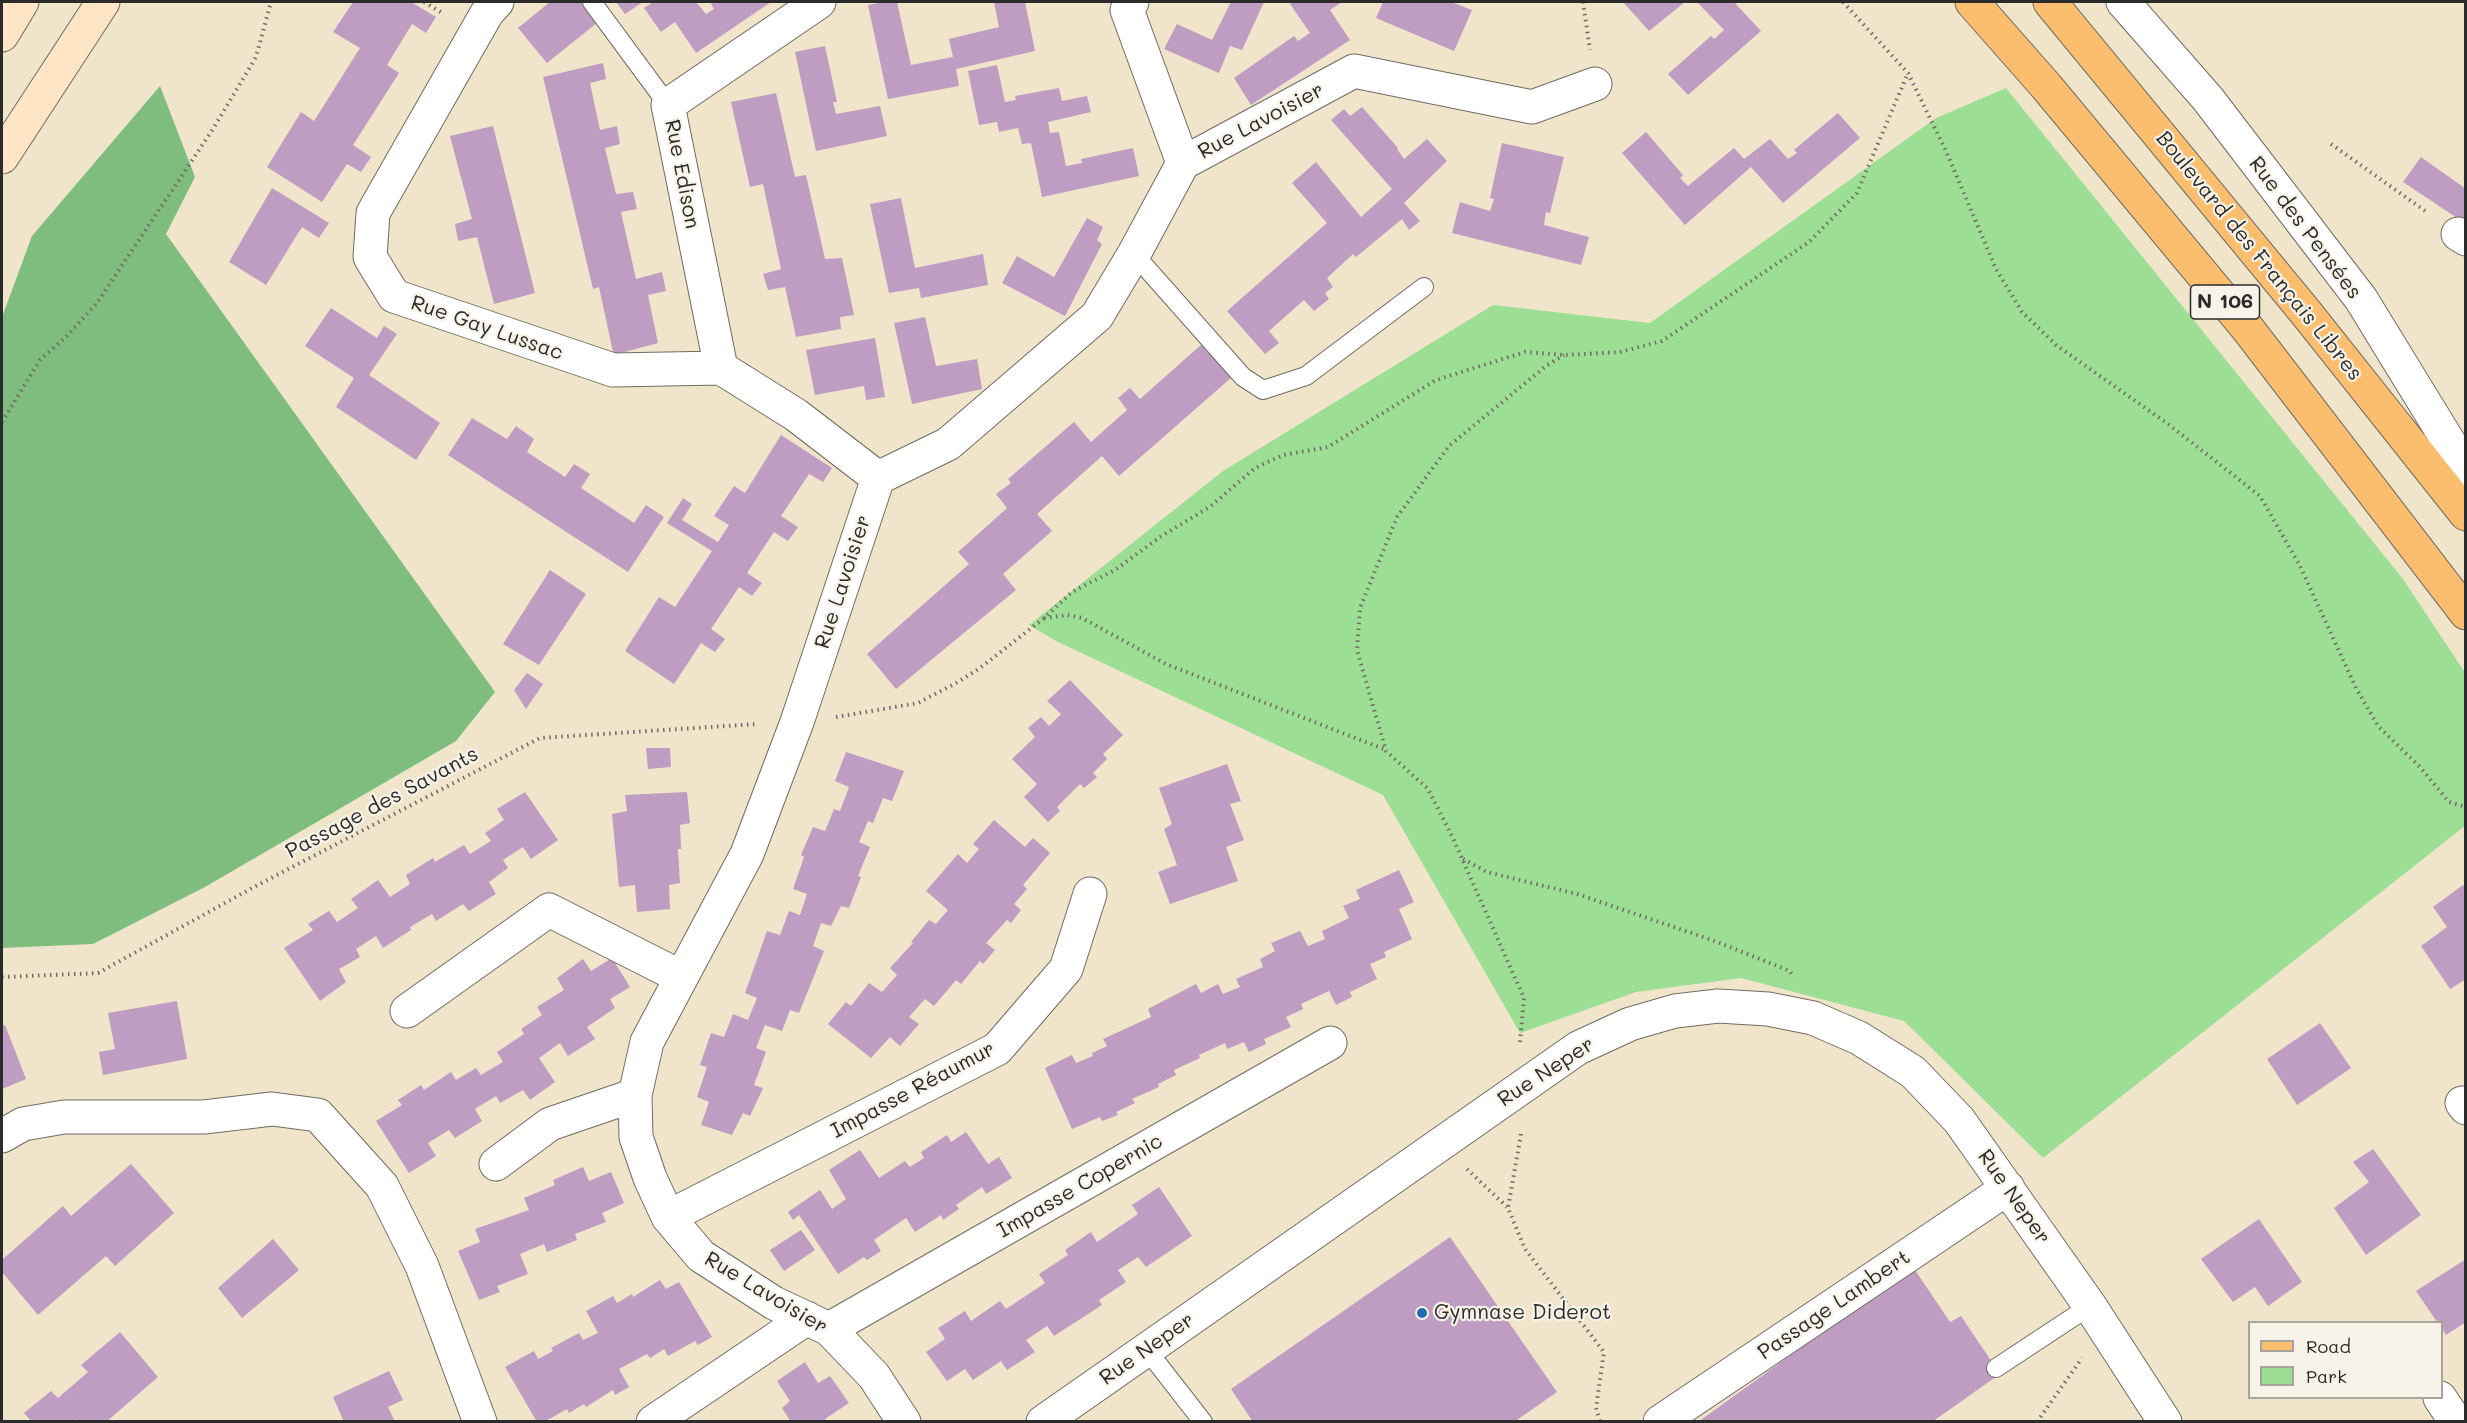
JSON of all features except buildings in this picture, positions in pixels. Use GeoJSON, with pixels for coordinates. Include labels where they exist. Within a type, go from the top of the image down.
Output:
{"type":"FeatureCollection","features":[{"type":"Feature","properties":{"kind":"main road"},"geometry":{"type":"LineString","coordinates":[[2,35],[22,2]]}},
{"type":"Feature","properties":{"kind":"main road"},"geometry":{"type":"LineString","coordinates":[[2,157],[103,2]]}},
{"type":"Feature","properties":{"kind":"main road","name":"N 106"},"geometry":{"type":"LineString","coordinates":[[1972,2],[2046,86],[2248,328],[2466,613]]}},
{"type":"Feature","properties":{"kind":"main road","name":"Boulevard des Français Libres"},"geometry":{"type":"LineString","coordinates":[[2050,2],[2307,314],[2466,514]]}},
{"type":"Feature","properties":{"kind":"street","name":"Rue Gay Lussac"},"geometry":{"type":"LineString","coordinates":[[497,2],[487,13],[374,213],[370,257],[394,296],[613,370],[721,368]]}},
{"type":"Feature","properties":{"kind":"street"},"geometry":{"type":"LineString","coordinates":[[668,105],[819,2]]}},
{"type":"Feature","properties":{"kind":"street","name":"Rue des Pensées"},"geometry":{"type":"LineString","coordinates":[[2123,2],[2208,99],[2361,299],[2466,470]]}},
{"type":"Feature","properties":{"kind":"street"},"geometry":{"type":"LineString","coordinates":[[1123,4],[1183,163]]}},
{"type":"Feature","properties":{"kind":"street","name":"Rue Lavoisier"},"geometry":{"type":"LineString","coordinates":[[904,1422],[874,1376],[818,1323],[774,1303],[701,1256],[668,1217],[650,1178],[636,1137],[635,1095],[647,1042],[747,854],[797,722],[878,478],[948,444],[1097,316],[1134,254],[1183,163],[1354,71],[1532,107],[1595,84]]}},
{"type":"Feature","properties":{"kind":"street","name":"Rue Edison"},"geometry":{"type":"LineString","coordinates":[[668,105],[721,368]]}},
{"type":"Feature","properties":{"kind":"street"},"geometry":{"type":"LineString","coordinates":[[721,368],[796,415],[878,478]]}},
{"type":"Feature","properties":{"kind":"street","name":"Impasse Réaumur"},"geometry":{"type":"LineString","coordinates":[[668,1217],[997,1048],[1066,969],[1090,894]]}},
{"type":"Feature","properties":{"kind":"street"},"geometry":{"type":"LineString","coordinates":[[407,1011],[549,910],[681,977]]}},
{"type":"Feature","properties":{"kind":"street","name":"Rue Neper"},"geometry":{"type":"LineString","coordinates":[[1043,1422],[1578,1048],[1630,1024],[1675,1011],[1718,1006],[1768,1009],[1813,1018],[1859,1038],[1913,1072],[1959,1120],[2008,1188],[2090,1306],[2165,1422]]}},
{"type":"Feature","properties":{"kind":"street","name":"Impasse Copernic"},"geometry":{"type":"LineString","coordinates":[[653,1422],[818,1323],[1330,1043]]}},
{"type":"Feature","properties":{"kind":"street"},"geometry":{"type":"LineString","coordinates":[[496,1164],[550,1124],[635,1095]]}},
{"type":"Feature","properties":{"kind":"street"},"geometry":{"type":"LineString","coordinates":[[2,1136],[23,1124],[64,1118],[204,1117],[272,1109],[318,1116],[382,1186],[422,1266],[480,1422]]}},
{"type":"Feature","properties":{"kind":"street","name":"Passage Lambert"},"geometry":{"type":"LineString","coordinates":[[1660,1422],[2008,1188]]}},
{"type":"Feature","properties":{"kind":"street"},"geometry":{"type":"LineString","coordinates":[[2441,1399],[2456,1422]]}},
{"type":"Feature","properties":{"kind":"lane","name":"Rue Edison"},"geometry":{"type":"LineString","coordinates":[[592,2],[668,105]]}},
{"type":"Feature","properties":{"kind":"lane"},"geometry":{"type":"LineString","coordinates":[[1134,254],[1243,376],[1263,390],[1306,376],[1424,287]]}},
{"type":"Feature","properties":{"kind":"lane"},"geometry":{"type":"LineString","coordinates":[[1996,1368],[2090,1306]]}},
{"type":"Feature","properties":{"kind":"lane"},"geometry":{"type":"LineString","coordinates":[[1147,1350],[1203,1422]]}},
{"type":"Feature","properties":{"kind":"path"},"geometry":{"type":"LineString","coordinates":[[2,422],[39,360],[66,337],[103,294],[213,129],[256,57],[271,2]]}},
{"type":"Feature","properties":{"kind":"path"},"geometry":{"type":"LineString","coordinates":[[1583,2],[1595,84]]}},
{"type":"Feature","properties":{"kind":"path"},"geometry":{"type":"LineString","coordinates":[[1843,2],[1908,73],[1946,151],[1996,269],[2022,312],[2056,345],[2168,424],[2260,496],[2300,566],[2356,688],[2378,726],[2420,767],[2449,802],[2466,807]]}},
{"type":"Feature","properties":{"kind":"path","name":"Passage des Savants"},"geometry":{"type":"LineString","coordinates":[[2,977],[98,973],[254,887],[540,738],[797,722],[918,704],[980,668],[1043,619],[1072,592],[1115,570],[1160,537],[1211,506],[1255,468],[1282,455],[1328,447],[1436,380],[1525,352],[1565,355],[1620,352],[1662,341],[1809,242],[1857,193],[1908,73]]}},
{"type":"Feature","properties":{"kind":"path"},"geometry":{"type":"LineString","coordinates":[[2331,144],[2462,236]]}},
{"type":"Feature","properties":{"kind":"path"},"geometry":{"type":"LineString","coordinates":[[1386,751],[1357,650],[1360,608],[1396,517],[1449,446],[1537,373],[1565,355]]}},
{"type":"Feature","properties":{"kind":"path"},"geometry":{"type":"LineString","coordinates":[[1043,619],[1067,615],[1082,618],[1166,664],[1386,751],[1428,789],[1462,859],[1524,998],[1520,1045]]}},
{"type":"Feature","properties":{"kind":"path"},"geometry":{"type":"LineString","coordinates":[[1462,859],[1487,872],[1577,894],[1712,940],[1790,971],[1813,1018]]}},
{"type":"Feature","properties":{"kind":"path"},"geometry":{"type":"LineString","coordinates":[[1508,1208],[1531,1080]]}},
{"type":"Feature","properties":{"kind":"path"},"geometry":{"type":"LineString","coordinates":[[1424,1156],[1459,1161],[1508,1208],[1525,1249],[1604,1352],[1596,1408],[1600,1422]]}},
{"type":"Feature","properties":{"kind":"path"},"geometry":{"type":"LineString","coordinates":[[2037,1422],[2086,1353]]}},
{"type":"Feature","properties":{"kind":"green space"},"geometry":{"type":"Polygon","coordinates":[[[160,86],[195,177],[166,234],[495,692],[456,741],[205,887],[93,944],[2,948],[2,317],[32,236],[160,86]]]}},
{"type":"Feature","properties":{"kind":"green space"},"geometry":{"type":"Polygon","coordinates":[[[2006,88],[2403,579],[2466,674],[2465,826],[2043,1158],[1904,1021],[1741,978],[1636,992],[1520,1033],[1383,795],[1058,642],[1029,625],[1223,471],[1493,305],[1650,323],[1936,118],[2006,88]]]}},
{"type":"Feature","properties":{"kind":"place","name":"Gymnase Diderot"},"geometry":{"type":"Point","coordinates":[1422,1313]}}]}
